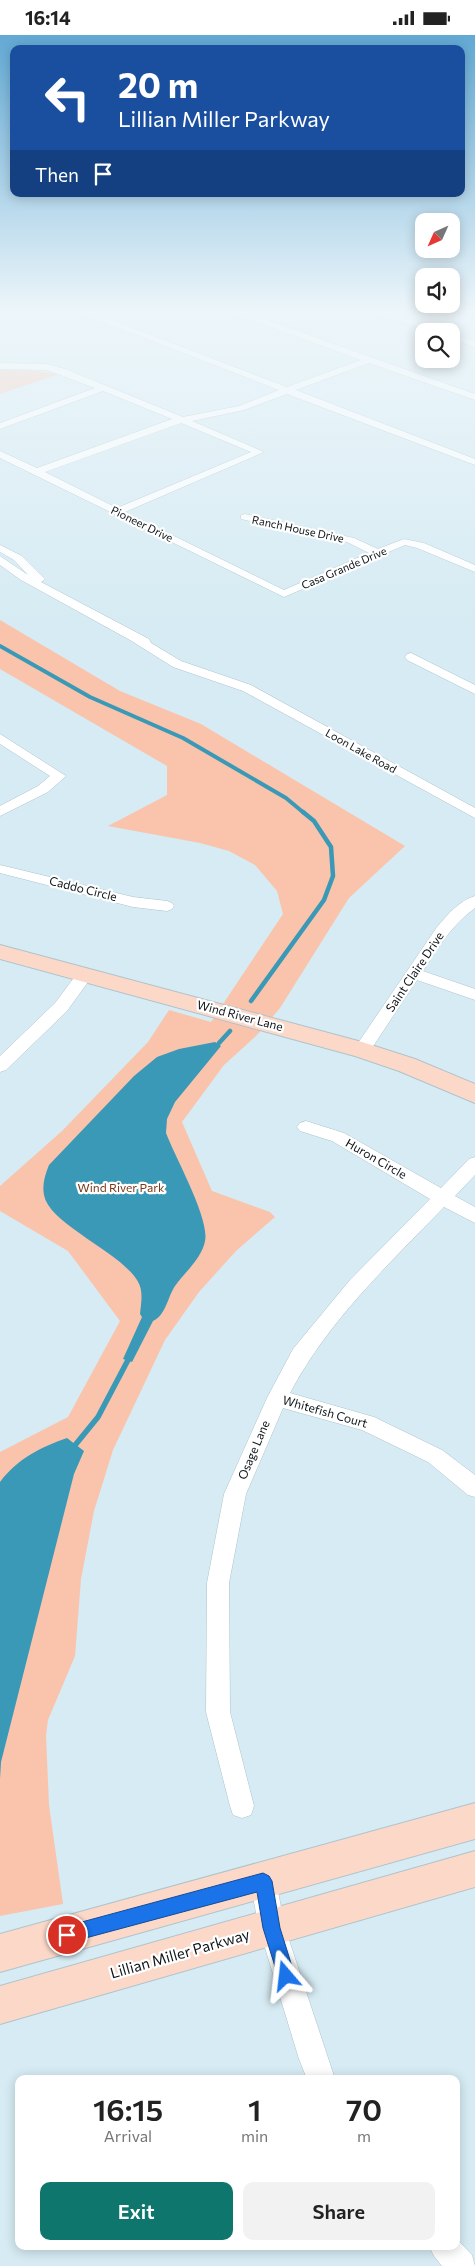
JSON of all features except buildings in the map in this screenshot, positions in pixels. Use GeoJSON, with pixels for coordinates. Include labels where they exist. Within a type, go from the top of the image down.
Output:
{"type":"FeatureCollection","features":[{"type":"Feature","properties":{"kind":"main road","name":"Wind River Lane"},"geometry":{"type":"LineString","coordinates":[[0,952],[362,1050],[407,1065],[475,1094]]}},
{"type":"Feature","properties":{"kind":"main road"},"geometry":{"type":"LineString","coordinates":[[0,1953],[475,1821]]}},
{"type":"Feature","properties":{"kind":"main road","name":"Lillian Miller Parkway"},"geometry":{"type":"LineString","coordinates":[[0,2005],[475,1869]]}},
{"type":"Feature","properties":{"kind":"street"},"geometry":{"type":"LineString","coordinates":[[0,425],[33,413]]}},
{"type":"Feature","properties":{"kind":"street"},"geometry":{"type":"LineString","coordinates":[[116,511],[259,452],[168,413]]}},
{"type":"Feature","properties":{"kind":"street"},"geometry":{"type":"LineString","coordinates":[[37,472],[168,423],[222,413]]}},
{"type":"Feature","properties":{"kind":"street"},"geometry":{"type":"LineString","coordinates":[[346,413],[475,462]]}},
{"type":"Feature","properties":{"kind":"street","name":"Pioneer Drive"},"geometry":{"type":"LineString","coordinates":[[0,454],[284,594]]}},
{"type":"Feature","properties":{"kind":"street","name":"Ranch House Drive"},"geometry":{"type":"LineString","coordinates":[[245,517],[350,540],[378,554]]}},
{"type":"Feature","properties":{"kind":"street","name":"Casa Grande Drive"},"geometry":{"type":"LineString","coordinates":[[284,594],[404,543],[420,545],[475,569]]}},
{"type":"Feature","properties":{"kind":"street","name":"Loon Lake Road"},"geometry":{"type":"LineString","coordinates":[[0,548],[18,558],[49,590]]}},
{"type":"Feature","properties":{"kind":"street","name":"Loon Lake Road"},"geometry":{"type":"LineString","coordinates":[[0,559],[12,570],[32,583],[49,590],[135,638],[177,664],[247,688],[475,814]]}},
{"type":"Feature","properties":{"kind":"street"},"geometry":{"type":"LineString","coordinates":[[410,657],[475,690]]}},
{"type":"Feature","properties":{"kind":"street"},"geometry":{"type":"LineString","coordinates":[[0,738],[59,776],[43,789],[0,812]]}},
{"type":"Feature","properties":{"kind":"street","name":"Caddo Circle"},"geometry":{"type":"LineString","coordinates":[[0,869],[133,902],[167,906]]}},
{"type":"Feature","properties":{"kind":"street","name":"Saint Claire Drive"},"geometry":{"type":"LineString","coordinates":[[362,1050],[442,930],[456,913],[475,901]]}},
{"type":"Feature","properties":{"kind":"street"},"geometry":{"type":"LineString","coordinates":[[414,973],[475,995]]}},
{"type":"Feature","properties":{"kind":"street"},"geometry":{"type":"LineString","coordinates":[[0,1066],[8,1049],[62,1007],[85,975]]}},
{"type":"Feature","properties":{"kind":"street","name":"Huron Circle"},"geometry":{"type":"LineString","coordinates":[[306,1127],[338,1137],[475,1216]]}},
{"type":"Feature","properties":{"kind":"street","name":"Osage Lane"},"geometry":{"type":"LineString","coordinates":[[242,1806],[218,1712],[218,1583],[235,1494],[277,1398],[300,1355],[357,1285],[475,1164]]}},
{"type":"Feature","properties":{"kind":"street","name":"Whitefish Court"},"geometry":{"type":"LineString","coordinates":[[277,1398],[367,1423],[435,1456],[475,1488]]}},
{"type":"Feature","properties":{"kind":"street"},"geometry":{"type":"LineString","coordinates":[[263,1881],[272,1928],[312,2059],[319,2075]]}},
{"type":"Feature","properties":{"kind":"street"},"geometry":{"type":"LineString","coordinates":[[447,2250],[461,2266]]}},
{"type":"Feature","properties":{"kind":"green space","name":"Wind River Park"},"geometry":{"type":"Polygon","coordinates":[[[0,620],[120,691],[201,724],[405,846],[349,898],[280,1008],[256,1036],[224,1065],[182,1122],[212,1191],[270,1212],[275,1217],[236,1251],[199,1292],[165,1340],[113,1450],[94,1511],[81,1579],[75,1656],[48,1720],[46,1735],[49,1805],[63,1904],[0,1916],[0,1452],[68,1417],[120,1321],[68,1251],[0,1211],[0,1186],[62,1131],[148,1042],[169,1010],[211,1022],[283,914],[277,891],[255,865],[229,851],[200,843],[108,826],[167,795],[167,766],[0,669],[0,620]]]}},
{"type":"Feature","properties":{"kind":"water"},"geometry":{"type":"Polygon","coordinates":[[[215,1042],[221,1046],[175,1102],[167,1119],[166,1133],[197,1203],[205,1231],[205,1241],[197,1259],[175,1286],[164,1310],[153,1321],[132,1362],[123,1359],[142,1317],[140,1314],[141,1288],[128,1269],[71,1227],[49,1206],[43,1191],[45,1176],[49,1165],[134,1076],[157,1057],[179,1049],[215,1042]]]}},
{"type":"Feature","properties":{"kind":"water"},"geometry":{"type":"Polygon","coordinates":[[[67,1438],[84,1451],[74,1474],[1,1762],[0,1779],[0,1482],[22,1460],[48,1445],[67,1438]]]}},
{"type":"Feature","properties":{"kind":"waterway"},"geometry":{"type":"LineString","coordinates":[[0,646],[90,697],[183,738],[286,798],[304,813]]}},
{"type":"Feature","properties":{"kind":"waterway"},"geometry":{"type":"LineString","coordinates":[[251,1001],[324,900],[333,876],[331,847],[314,821],[303,812]]}},
{"type":"Feature","properties":{"kind":"waterway"},"geometry":{"type":"LineString","coordinates":[[219,1043],[230,1031]]}},
{"type":"Feature","properties":{"kind":"waterway"},"geometry":{"type":"LineString","coordinates":[[76,1444],[98,1417],[128,1360]]}},
{"type":"Feature","properties":{"kind":"route"},"geometry":{"type":"LineString","coordinates":[[67,1935],[263,1881],[272,1928],[286,1976]]}}]}
